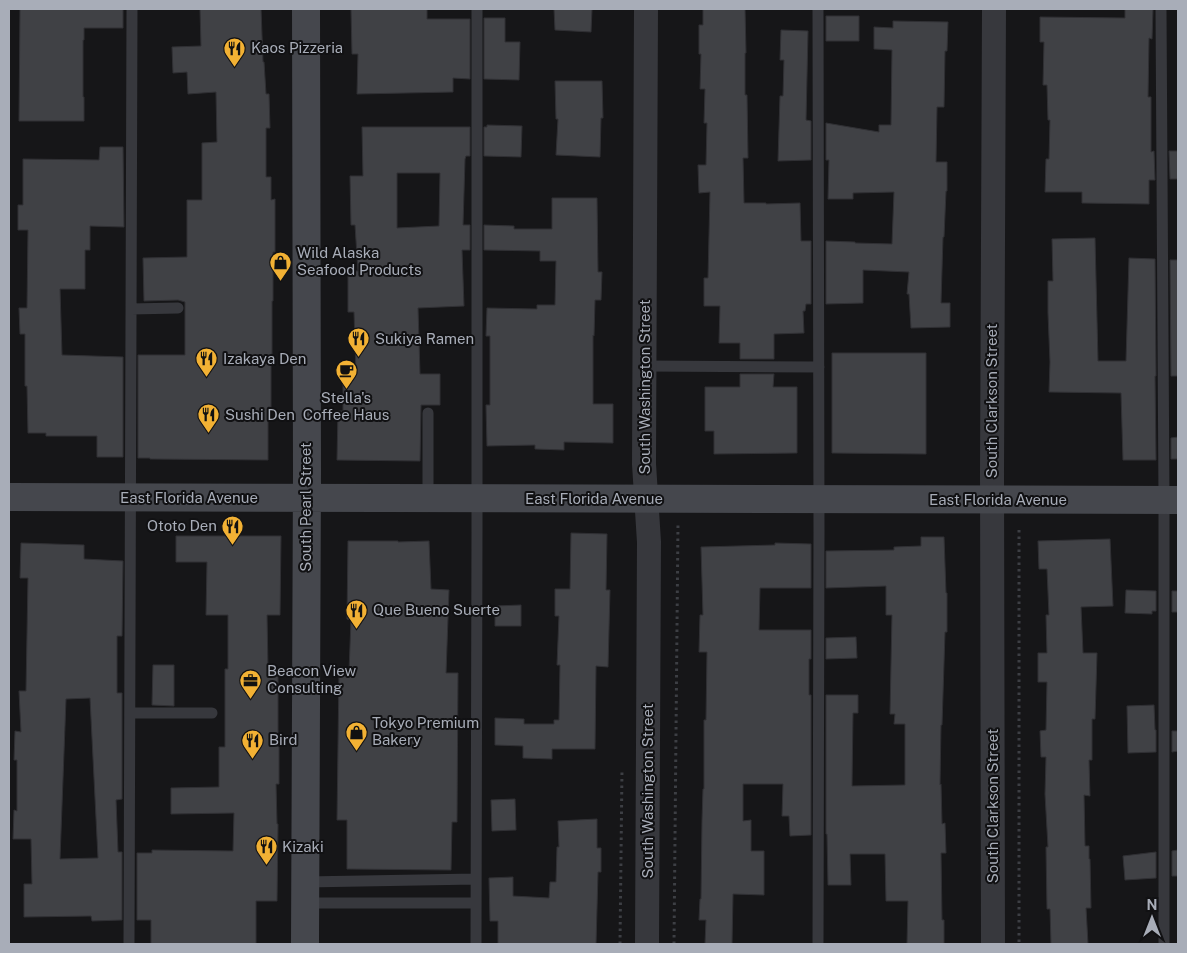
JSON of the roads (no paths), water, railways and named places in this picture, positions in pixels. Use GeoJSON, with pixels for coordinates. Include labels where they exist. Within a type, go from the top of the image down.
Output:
{"type":"FeatureCollection","features":[{"type":"Feature","properties":{"kind":"street","name":"South Pearl Street"},"geometry":{"type":"LineString","coordinates":[[305,944],[306,9]]}},
{"type":"Feature","properties":{"kind":"street","name":"South Washington Street"},"geometry":{"type":"LineString","coordinates":[[646,9],[644,464],[649,542],[647,944]]}},
{"type":"Feature","properties":{"kind":"street","name":"South Clarkson Street"},"geometry":{"type":"LineString","coordinates":[[993,944],[994,9]]}},
{"type":"Feature","properties":{"kind":"street","name":"East Florida Avenue"},"geometry":{"type":"LineString","coordinates":[[9,497],[1171,500]]}},
{"type":"Feature","properties":{"kind":"lane"},"geometry":{"type":"LineString","coordinates":[[129,944],[132,9]]}},
{"type":"Feature","properties":{"kind":"lane"},"geometry":{"type":"LineString","coordinates":[[476,944],[477,9]]}},
{"type":"Feature","properties":{"kind":"lane"},"geometry":{"type":"LineString","coordinates":[[818,9],[818,944]]}},
{"type":"Feature","properties":{"kind":"lane"},"geometry":{"type":"LineString","coordinates":[[1162,9],[1171,500],[1164,944]]}},
{"type":"Feature","properties":{"kind":"lane"},"geometry":{"type":"LineString","coordinates":[[131,309],[178,308]]}},
{"type":"Feature","properties":{"kind":"lane"},"geometry":{"type":"LineString","coordinates":[[644,366],[819,367]]}},
{"type":"Feature","properties":{"kind":"lane"},"geometry":{"type":"LineString","coordinates":[[428,413],[428,498]]}},
{"type":"Feature","properties":{"kind":"lane"},"geometry":{"type":"LineString","coordinates":[[130,713],[212,713]]}},
{"type":"Feature","properties":{"kind":"lane"},"geometry":{"type":"LineString","coordinates":[[305,893],[476,879]]}},
{"type":"Feature","properties":{"kind":"lane"},"geometry":{"type":"LineString","coordinates":[[305,893],[476,903]]}},
{"type":"Feature","properties":{"kind":"place","name":"Kaos Pizzeria"},"geometry":{"type":"Point","coordinates":[235,67]}},
{"type":"Feature","properties":{"kind":"place","name":"Wild Alaska Seafood Products"},"geometry":{"type":"Point","coordinates":[281,281]}},
{"type":"Feature","properties":{"kind":"place","name":"Sukiya Ramen"},"geometry":{"type":"Point","coordinates":[359,358]}},
{"type":"Feature","properties":{"kind":"place","name":"Izakaya Den"},"geometry":{"type":"Point","coordinates":[207,378]}},
{"type":"Feature","properties":{"kind":"place","name":"Stella's Coffee Haus"},"geometry":{"type":"Point","coordinates":[346,389]}},
{"type":"Feature","properties":{"kind":"place","name":"Sushi Den"},"geometry":{"type":"Point","coordinates":[209,434]}},
{"type":"Feature","properties":{"kind":"place","name":"Ototo Den"},"geometry":{"type":"Point","coordinates":[233,545]}},
{"type":"Feature","properties":{"kind":"place","name":"Que Bueno Suerte"},"geometry":{"type":"Point","coordinates":[357,629]}},
{"type":"Feature","properties":{"kind":"place","name":"Beacon View Consulting"},"geometry":{"type":"Point","coordinates":[251,699]}},
{"type":"Feature","properties":{"kind":"place","name":"Tokyo Premium Bakery"},"geometry":{"type":"Point","coordinates":[356,751]}},
{"type":"Feature","properties":{"kind":"place","name":"Bird"},"geometry":{"type":"Point","coordinates":[253,759]}},
{"type":"Feature","properties":{"kind":"place","name":"Kizaki"},"geometry":{"type":"Point","coordinates":[266,866]}}]}
